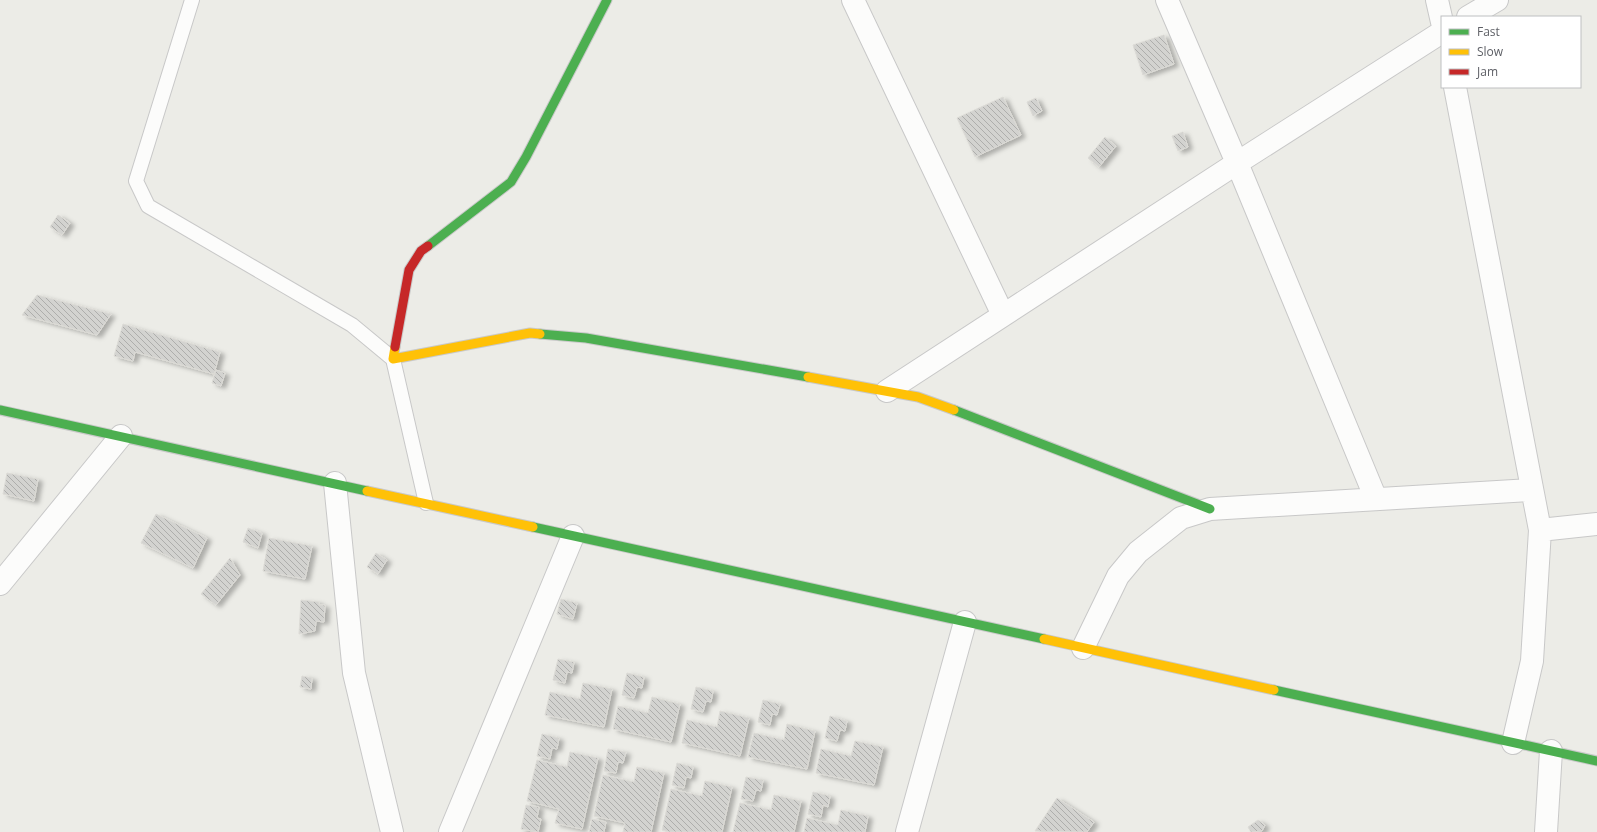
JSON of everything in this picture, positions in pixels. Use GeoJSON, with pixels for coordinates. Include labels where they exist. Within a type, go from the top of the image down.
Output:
{"type":"FeatureCollection","features":[{"type":"Feature","properties":{"kind":"main road"},"geometry":{"type":"LineString","coordinates":[[607,0],[526,157],[511,182],[420,251],[409,270],[393,359],[530,333],[586,338],[887,391],[918,397],[952,409],[1210,509]]}},
{"type":"Feature","properties":{"kind":"main road"},"geometry":{"type":"LineString","coordinates":[[0,410],[1597,761]]}},
{"type":"Feature","properties":{"kind":"street"},"geometry":{"type":"LineString","coordinates":[[854,0],[1003,315]]}},
{"type":"Feature","properties":{"kind":"street"},"geometry":{"type":"LineString","coordinates":[[1167,0],[1237,163],[1376,499]]}},
{"type":"Feature","properties":{"kind":"street"},"geometry":{"type":"LineString","coordinates":[[1437,0],[1441,18]]}},
{"type":"Feature","properties":{"kind":"street"},"geometry":{"type":"LineString","coordinates":[[1470,16],[1497,0]]}},
{"type":"Feature","properties":{"kind":"street"},"geometry":{"type":"LineString","coordinates":[[887,391],[1237,163],[1441,33]]}},
{"type":"Feature","properties":{"kind":"street"},"geometry":{"type":"LineString","coordinates":[[1455,88],[1540,530],[1532,661],[1513,743]]}},
{"type":"Feature","properties":{"kind":"street"},"geometry":{"type":"LineString","coordinates":[[0,584],[121,436]]}},
{"type":"Feature","properties":{"kind":"street"},"geometry":{"type":"LineString","coordinates":[[335,483],[354,673],[392,832]]}},
{"type":"Feature","properties":{"kind":"street"},"geometry":{"type":"LineString","coordinates":[[1083,648],[1118,576],[1138,552],[1181,518],[1210,509],[1532,490]]}},
{"type":"Feature","properties":{"kind":"street"},"geometry":{"type":"LineString","coordinates":[[1540,530],[1597,524]]}},
{"type":"Feature","properties":{"kind":"street"},"geometry":{"type":"LineString","coordinates":[[450,832],[574,536]]}},
{"type":"Feature","properties":{"kind":"street"},"geometry":{"type":"LineString","coordinates":[[907,832],[966,622]]}},
{"type":"Feature","properties":{"kind":"street"},"geometry":{"type":"LineString","coordinates":[[1546,832],[1551,751]]}},
{"type":"Feature","properties":{"kind":"lane"},"geometry":{"type":"LineString","coordinates":[[192,0],[136,182],[148,206],[352,325],[393,359],[426,503]]}},
{"type":"Feature","properties":{"kind":"building"},"geometry":{"type":"Polygon","coordinates":[[[1164,35],[1174,64],[1143,75],[1133,45],[1164,35]]]}},
{"type":"Feature","properties":{"kind":"building"},"geometry":{"type":"Polygon","coordinates":[[[1003,97],[1021,135],[975,157],[957,118],[1003,97]]]}},
{"type":"Feature","properties":{"kind":"building"},"geometry":{"type":"Polygon","coordinates":[[[1036,98],[1042,111],[1033,116],[1027,102],[1036,98]]]}},
{"type":"Feature","properties":{"kind":"building"},"geometry":{"type":"Polygon","coordinates":[[[1183,132],[1188,147],[1178,151],[1172,136],[1183,132]]]}},
{"type":"Feature","properties":{"kind":"building"},"geometry":{"type":"Polygon","coordinates":[[[1105,137],[1116,146],[1099,167],[1088,158],[1105,137]]]}},
{"type":"Feature","properties":{"kind":"building"},"geometry":{"type":"Polygon","coordinates":[[[58,215],[70,223],[62,235],[50,227],[58,215]]]}},
{"type":"Feature","properties":{"kind":"building"},"geometry":{"type":"Polygon","coordinates":[[[37,295],[111,314],[97,335],[22,315],[37,295]]]}},
{"type":"Feature","properties":{"kind":"building"},"geometry":{"type":"Polygon","coordinates":[[[123,324],[220,352],[214,374],[135,352],[133,361],[114,356],[123,324]]]}},
{"type":"Feature","properties":{"kind":"building"},"geometry":{"type":"Polygon","coordinates":[[[216,370],[225,373],[221,386],[212,383],[216,370]]]}},
{"type":"Feature","properties":{"kind":"building"},"geometry":{"type":"Polygon","coordinates":[[[7,473],[38,479],[34,501],[3,494],[7,473]]]}},
{"type":"Feature","properties":{"kind":"building"},"geometry":{"type":"Polygon","coordinates":[[[156,514],[207,538],[193,568],[141,543],[156,514]]]}},
{"type":"Feature","properties":{"kind":"building"},"geometry":{"type":"Polygon","coordinates":[[[248,528],[262,533],[258,548],[243,542],[248,528]]]}},
{"type":"Feature","properties":{"kind":"building"},"geometry":{"type":"Polygon","coordinates":[[[269,538],[312,546],[305,579],[263,571],[269,538]]]}},
{"type":"Feature","properties":{"kind":"building"},"geometry":{"type":"Polygon","coordinates":[[[376,553],[387,560],[378,574],[367,567],[376,553]]]}},
{"type":"Feature","properties":{"kind":"building"},"geometry":{"type":"Polygon","coordinates":[[[230,558],[240,575],[216,605],[201,594],[230,558]]]}},
{"type":"Feature","properties":{"kind":"building"},"geometry":{"type":"Polygon","coordinates":[[[561,599],[577,603],[573,619],[557,614],[561,599]]]}},
{"type":"Feature","properties":{"kind":"building"},"geometry":{"type":"Polygon","coordinates":[[[301,600],[319,602],[319,605],[325,605],[324,622],[316,621],[315,631],[299,634],[301,600]]]}},
{"type":"Feature","properties":{"kind":"building"},"geometry":{"type":"Polygon","coordinates":[[[558,659],[574,662],[572,673],[567,672],[565,683],[553,680],[558,659]]]}},
{"type":"Feature","properties":{"kind":"building"},"geometry":{"type":"Polygon","coordinates":[[[627,673],[644,677],[642,688],[637,687],[634,698],[622,695],[627,673]]]}},
{"type":"Feature","properties":{"kind":"building"},"geometry":{"type":"Polygon","coordinates":[[[302,676],[312,678],[311,689],[300,687],[302,676]]]}},
{"type":"Feature","properties":{"kind":"building"},"geometry":{"type":"Polygon","coordinates":[[[583,683],[612,689],[604,727],[545,715],[550,692],[580,699],[583,683]]]}},
{"type":"Feature","properties":{"kind":"building"},"geometry":{"type":"Polygon","coordinates":[[[696,687],[713,691],[711,702],[706,701],[703,712],[691,709],[696,687]]]}},
{"type":"Feature","properties":{"kind":"building"},"geometry":{"type":"Polygon","coordinates":[[[652,697],[680,704],[671,742],[613,729],[618,706],[648,713],[652,697]]]}},
{"type":"Feature","properties":{"kind":"building"},"geometry":{"type":"Polygon","coordinates":[[[763,700],[780,704],[777,715],[772,714],[770,725],[758,722],[763,700]]]}},
{"type":"Feature","properties":{"kind":"building"},"geometry":{"type":"Polygon","coordinates":[[[720,711],[749,718],[740,756],[682,743],[687,720],[717,727],[720,711]]]}},
{"type":"Feature","properties":{"kind":"building"},"geometry":{"type":"Polygon","coordinates":[[[830,716],[847,721],[845,731],[840,730],[837,741],[825,738],[830,716]]]}},
{"type":"Feature","properties":{"kind":"building"},"geometry":{"type":"Polygon","coordinates":[[[787,724],[815,731],[807,769],[748,757],[754,733],[784,740],[787,724]]]}},
{"type":"Feature","properties":{"kind":"building"},"geometry":{"type":"Polygon","coordinates":[[[542,734],[559,738],[557,749],[552,748],[550,759],[537,756],[542,734]]]}},
{"type":"Feature","properties":{"kind":"building"},"geometry":{"type":"Polygon","coordinates":[[[855,741],[883,747],[874,785],[816,773],[821,749],[851,756],[855,741]]]}},
{"type":"Feature","properties":{"kind":"building"},"geometry":{"type":"Polygon","coordinates":[[[608,749],[626,752],[623,763],[618,762],[616,773],[604,771],[608,749]]]}},
{"type":"Feature","properties":{"kind":"building"},"geometry":{"type":"Polygon","coordinates":[[[570,752],[598,758],[582,829],[555,823],[559,809],[527,801],[537,760],[567,767],[570,752]]]}},
{"type":"Feature","properties":{"kind":"building"},"geometry":{"type":"Polygon","coordinates":[[[677,763],[693,767],[691,778],[686,777],[684,788],[672,785],[677,763]]]}},
{"type":"Feature","properties":{"kind":"building"},"geometry":{"type":"Polygon","coordinates":[[[637,767],[664,773],[651,832],[623,832],[625,823],[594,816],[603,775],[634,782],[637,767]]]}},
{"type":"Feature","properties":{"kind":"building"},"geometry":{"type":"Polygon","coordinates":[[[746,777],[763,780],[761,791],[756,790],[753,801],[741,799],[746,777]]]}},
{"type":"Feature","properties":{"kind":"building"},"geometry":{"type":"Polygon","coordinates":[[[705,781],[732,787],[722,832],[669,832],[662,830],[671,789],[702,796],[705,781]]]}},
{"type":"Feature","properties":{"kind":"building"},"geometry":{"type":"Polygon","coordinates":[[[813,792],[830,796],[828,807],[823,805],[821,817],[808,814],[813,792]]]}},
{"type":"Feature","properties":{"kind":"building"},"geometry":{"type":"Polygon","coordinates":[[[774,795],[801,801],[794,832],[733,832],[740,803],[771,810],[774,795]]]}},
{"type":"Feature","properties":{"kind":"building"},"geometry":{"type":"Polygon","coordinates":[[[1057,798],[1094,822],[1087,832],[1035,831],[1057,798]]]}},
{"type":"Feature","properties":{"kind":"building"},"geometry":{"type":"Polygon","coordinates":[[[526,805],[539,807],[537,818],[541,819],[538,832],[521,829],[526,805]]]}},
{"type":"Feature","properties":{"kind":"building"},"geometry":{"type":"Polygon","coordinates":[[[841,810],[868,816],[865,832],[804,832],[807,818],[838,825],[841,810]]]}},
{"type":"Feature","properties":{"kind":"building"},"geometry":{"type":"Polygon","coordinates":[[[592,819],[606,822],[604,832],[589,832],[592,819]]]}},
{"type":"Feature","properties":{"kind":"building"},"geometry":{"type":"Polygon","coordinates":[[[1258,820],[1265,825],[1262,831],[1251,832],[1248,827],[1258,820]]]}},
{"type":"Feature","properties":{"kind":"traffic: fast"},"geometry":{"type":"LineString","coordinates":[[428,246],[511,182],[526,157],[607,0]]}},
{"type":"Feature","properties":{"kind":"traffic: fast"},"geometry":{"type":"LineString","coordinates":[[540,334],[586,338],[808,377]]}},
{"type":"Feature","properties":{"kind":"traffic: fast"},"geometry":{"type":"LineString","coordinates":[[0,410],[367,491]]}},
{"type":"Feature","properties":{"kind":"traffic: fast"},"geometry":{"type":"LineString","coordinates":[[954,410],[1210,509]]}},
{"type":"Feature","properties":{"kind":"traffic: fast"},"geometry":{"type":"LineString","coordinates":[[533,527],[1044,639]]}},
{"type":"Feature","properties":{"kind":"traffic: fast"},"geometry":{"type":"LineString","coordinates":[[1274,690],[1597,761]]}},
{"type":"Feature","properties":{"kind":"traffic: slow"},"geometry":{"type":"LineString","coordinates":[[395,347],[393,359],[530,333],[540,334]]}},
{"type":"Feature","properties":{"kind":"traffic: slow"},"geometry":{"type":"LineString","coordinates":[[808,377],[918,397],[954,410]]}},
{"type":"Feature","properties":{"kind":"traffic: slow"},"geometry":{"type":"LineString","coordinates":[[367,491],[533,527]]}},
{"type":"Feature","properties":{"kind":"traffic: slow"},"geometry":{"type":"LineString","coordinates":[[1044,639],[1274,690]]}},
{"type":"Feature","properties":{"kind":"traffic: jam"},"geometry":{"type":"LineString","coordinates":[[395,347],[409,270],[421,251],[428,246]]}}]}
